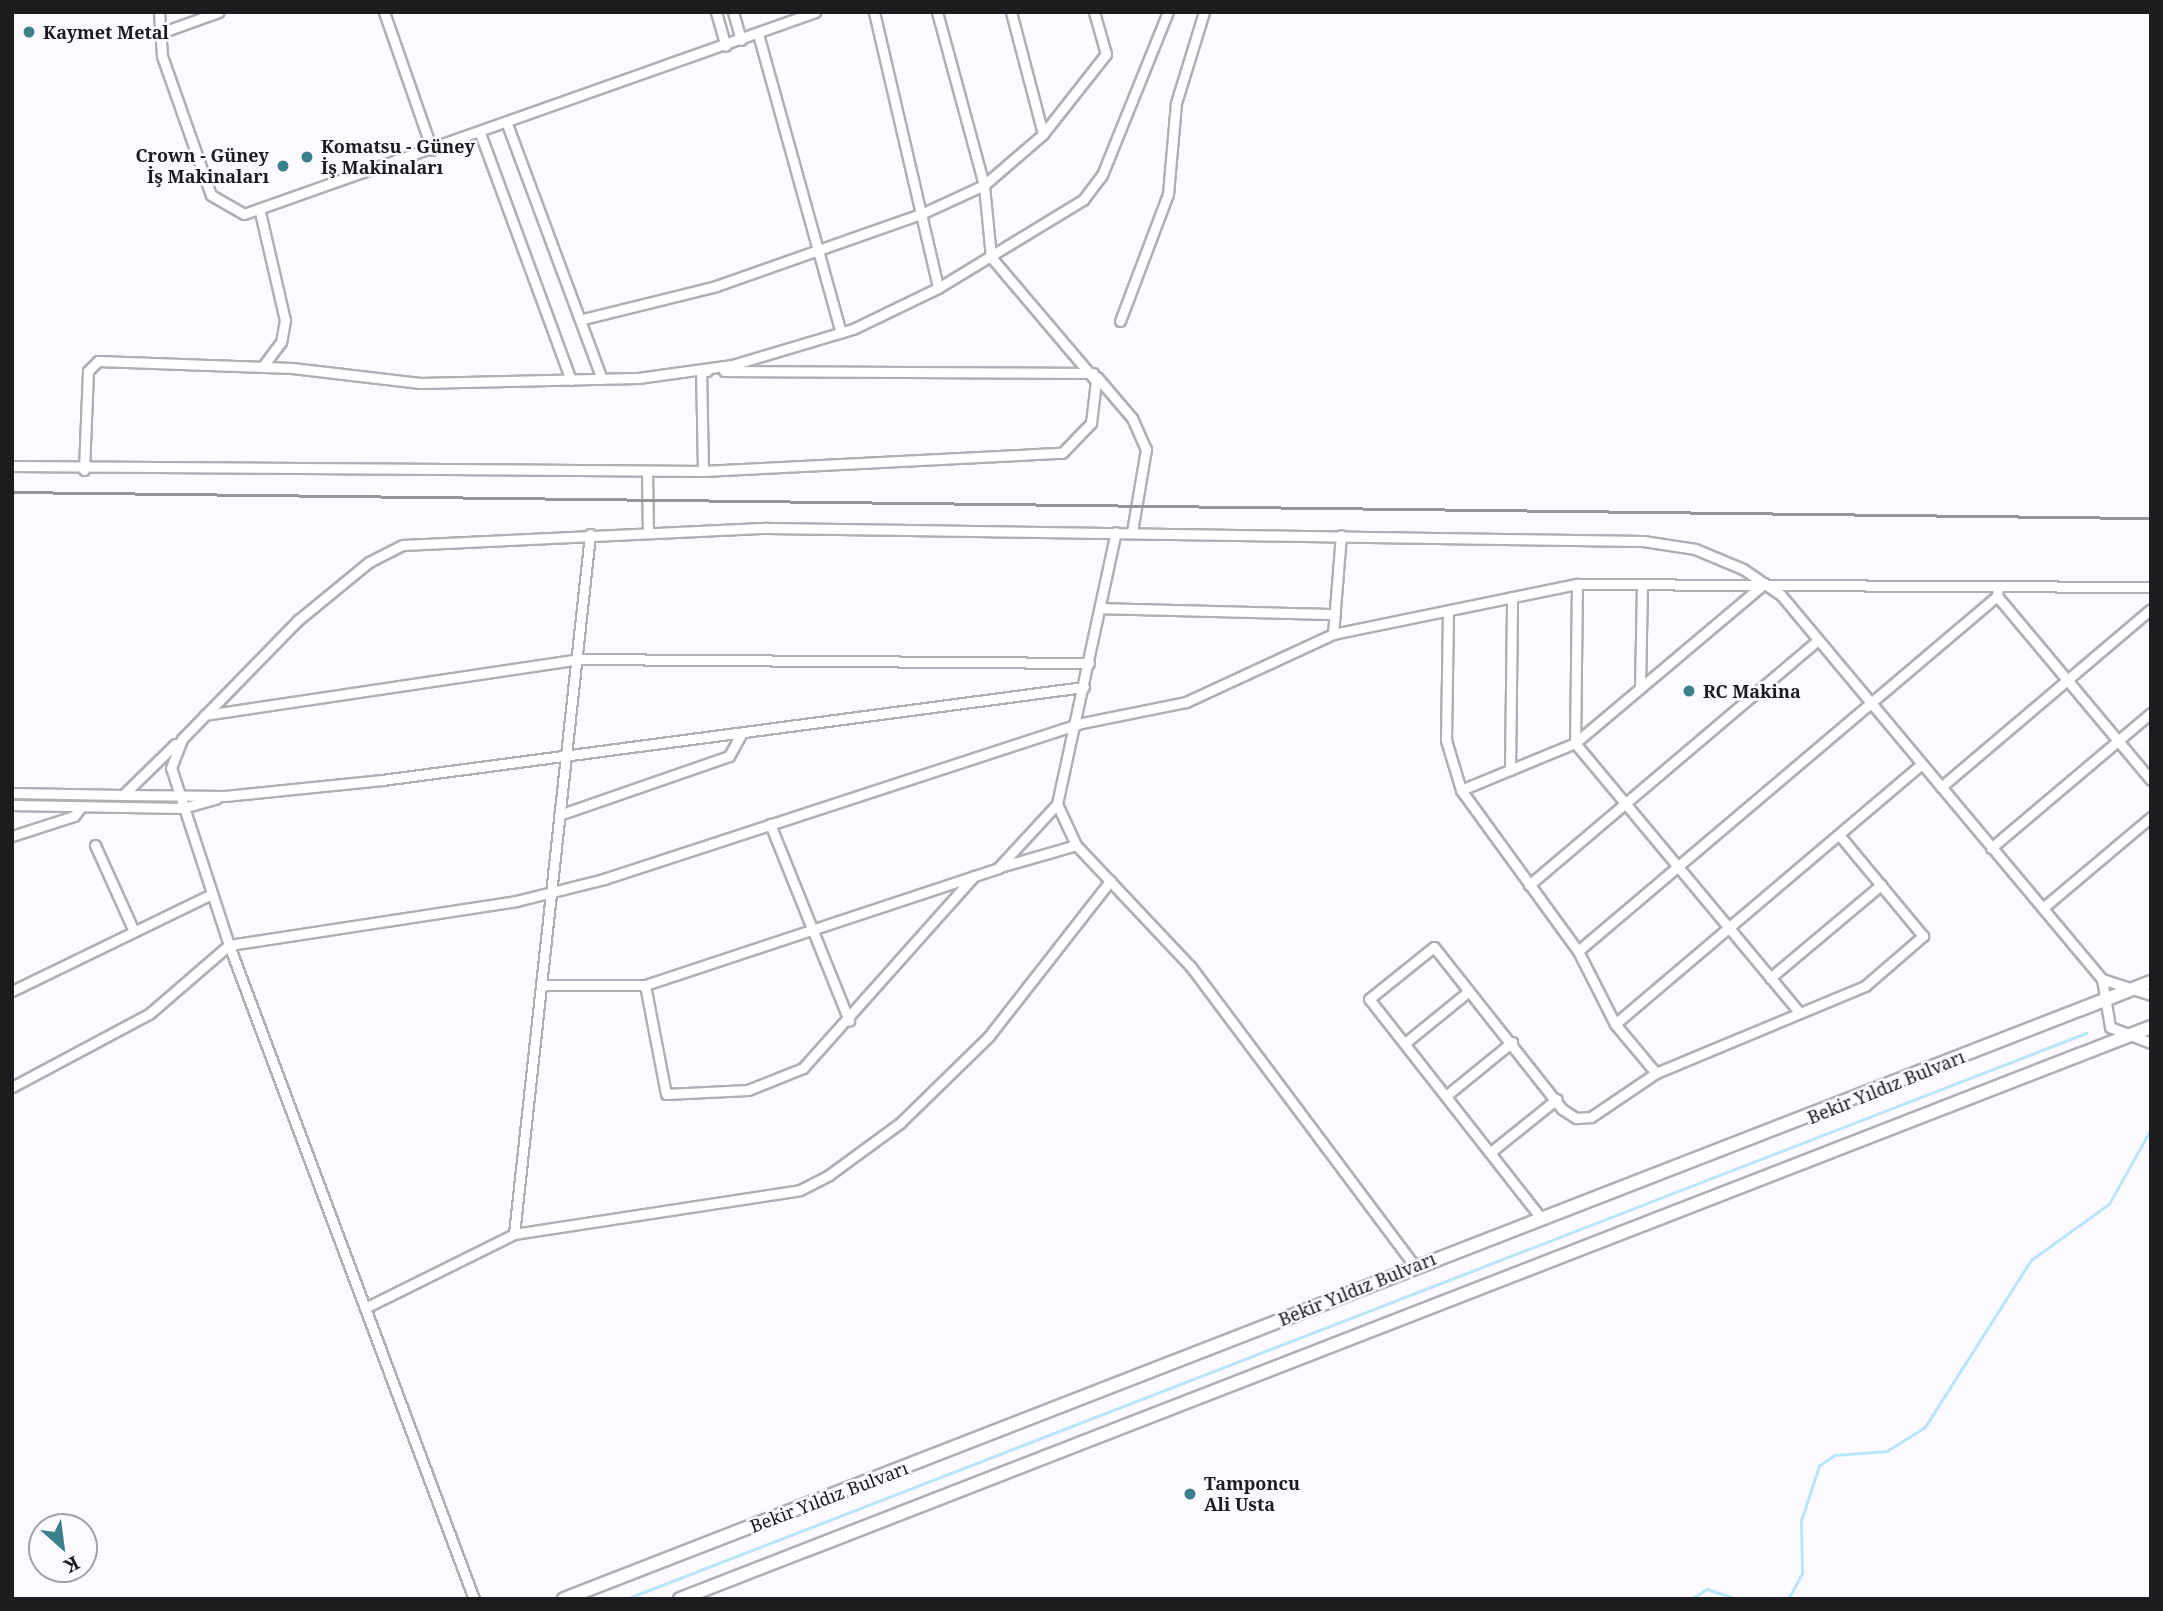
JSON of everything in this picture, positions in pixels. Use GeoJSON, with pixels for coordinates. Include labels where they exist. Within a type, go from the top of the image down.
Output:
{"type":"FeatureCollection","features":[{"type":"Feature","properties":{"kind":"main road","name":"Bekir Yıldız Bulvarı"},"geometry":{"type":"LineString","coordinates":[[564,1599],[2151,982]]}},
{"type":"Feature","properties":{"kind":"main road"},"geometry":{"type":"LineString","coordinates":[[681,1599],[2151,1027]]}},
{"type":"Feature","properties":{"kind":"street"},"geometry":{"type":"LineString","coordinates":[[159,12],[163,32],[162,56],[211,195],[237,213],[260,212],[815,12]]}},
{"type":"Feature","properties":{"kind":"street"},"geometry":{"type":"LineString","coordinates":[[163,32],[219,12]]}},
{"type":"Feature","properties":{"kind":"street"},"geometry":{"type":"LineString","coordinates":[[384,12],[432,150]]}},
{"type":"Feature","properties":{"kind":"street"},"geometry":{"type":"LineString","coordinates":[[716,12],[726,46]]}},
{"type":"Feature","properties":{"kind":"street"},"geometry":{"type":"LineString","coordinates":[[733,12],[741,40]]}},
{"type":"Feature","properties":{"kind":"street"},"geometry":{"type":"LineString","coordinates":[[874,12],[938,288]]}},
{"type":"Feature","properties":{"kind":"street"},"geometry":{"type":"LineString","coordinates":[[937,12],[984,185],[990,257],[1093,373],[1144,442],[1132,532]]}},
{"type":"Feature","properties":{"kind":"street"},"geometry":{"type":"LineString","coordinates":[[1011,12],[1043,134]]}},
{"type":"Feature","properties":{"kind":"street"},"geometry":{"type":"LineString","coordinates":[[583,320],[716,286],[921,214],[984,185],[1043,134],[1106,54],[1094,12]]}},
{"type":"Feature","properties":{"kind":"street"},"geometry":{"type":"LineString","coordinates":[[701,370],[841,333],[938,288],[1068,213],[1096,184],[1168,12]]}},
{"type":"Feature","properties":{"kind":"street"},"geometry":{"type":"LineString","coordinates":[[1120,321],[1168,194],[1175,103],[1204,12]]}},
{"type":"Feature","properties":{"kind":"street"},"geometry":{"type":"LineString","coordinates":[[758,34],[841,333]]}},
{"type":"Feature","properties":{"kind":"street"},"geometry":{"type":"LineString","coordinates":[[507,124],[583,320],[601,379]]}},
{"type":"Feature","properties":{"kind":"street"},"geometry":{"type":"LineString","coordinates":[[480,134],[571,380]]}},
{"type":"Feature","properties":{"kind":"street"},"geometry":{"type":"LineString","coordinates":[[260,212],[285,320],[277,349],[262,367]]}},
{"type":"Feature","properties":{"kind":"street"},"geometry":{"type":"LineString","coordinates":[[84,470],[88,371],[94,362],[262,367],[421,383],[601,379],[701,370],[1093,373]]}},
{"type":"Feature","properties":{"kind":"street"},"geometry":{"type":"LineString","coordinates":[[701,370],[703,471]]}},
{"type":"Feature","properties":{"kind":"street"},"geometry":{"type":"LineString","coordinates":[[12,466],[84,470],[703,471],[1055,457],[1091,423],[1098,398],[1093,373]]}},
{"type":"Feature","properties":{"kind":"street"},"geometry":{"type":"LineString","coordinates":[[647,471],[648,532]]}},
{"type":"Feature","properties":{"kind":"street"},"geometry":{"type":"LineString","coordinates":[[123,794],[182,739],[297,621],[390,550],[430,540],[648,532],[1132,532],[1661,542],[1711,554],[1765,583],[1818,640],[2102,979],[2110,1027],[2127,1037],[2151,1042]]}},
{"type":"Feature","properties":{"kind":"street"},"geometry":{"type":"LineString","coordinates":[[998,868],[1057,804],[1077,724],[1115,532]]}},
{"type":"Feature","properties":{"kind":"street"},"geometry":{"type":"LineString","coordinates":[[514,1234],[545,985],[547,894],[569,756],[590,534]]}},
{"type":"Feature","properties":{"kind":"street"},"geometry":{"type":"LineString","coordinates":[[1333,634],[1341,535]]}},
{"type":"Feature","properties":{"kind":"street"},"geometry":{"type":"LineString","coordinates":[[1461,790],[1575,743],[1765,583]]}},
{"type":"Feature","properties":{"kind":"street"},"geometry":{"type":"LineString","coordinates":[[12,1087],[149,1014],[229,945],[547,894],[1077,724],[1186,702],[1333,634],[1577,584],[1642,587],[1765,583],[1998,591],[2151,587]]}},
{"type":"Feature","properties":{"kind":"street"},"geometry":{"type":"LineString","coordinates":[[1577,584],[1575,743],[1798,1011]]}},
{"type":"Feature","properties":{"kind":"street"},"geometry":{"type":"LineString","coordinates":[[1640,688],[1642,587]]}},
{"type":"Feature","properties":{"kind":"street"},"geometry":{"type":"LineString","coordinates":[[1998,591],[2067,680],[2151,780]]}},
{"type":"Feature","properties":{"kind":"street"},"geometry":{"type":"LineString","coordinates":[[1578,951],[1871,703],[1998,591]]}},
{"type":"Feature","properties":{"kind":"street"},"geometry":{"type":"LineString","coordinates":[[1510,770],[1512,597]]}},
{"type":"Feature","properties":{"kind":"street"},"geometry":{"type":"LineString","coordinates":[[1100,608],[1335,614]]}},
{"type":"Feature","properties":{"kind":"street"},"geometry":{"type":"LineString","coordinates":[[1941,787],[2151,609]]}},
{"type":"Feature","properties":{"kind":"street"},"geometry":{"type":"LineString","coordinates":[[1448,612],[1446,740],[1461,790],[1578,951],[1615,1024],[1656,1073]]}},
{"type":"Feature","properties":{"kind":"street"},"geometry":{"type":"LineString","coordinates":[[1529,885],[1818,640]]}},
{"type":"Feature","properties":{"kind":"street"},"geometry":{"type":"LineString","coordinates":[[205,715],[579,659],[1089,663]]}},
{"type":"Feature","properties":{"kind":"street"},"geometry":{"type":"LineString","coordinates":[[12,805],[183,808],[226,796],[569,756],[1084,687]]}},
{"type":"Feature","properties":{"kind":"street"},"geometry":{"type":"LineString","coordinates":[[1991,848],[2151,713]]}},
{"type":"Feature","properties":{"kind":"street"},"geometry":{"type":"LineString","coordinates":[[559,816],[730,756],[742,733]]}},
{"type":"Feature","properties":{"kind":"street"},"geometry":{"type":"LineString","coordinates":[[182,739],[171,763],[178,793],[229,945],[474,1599]]}},
{"type":"Feature","properties":{"kind":"street"},"geometry":{"type":"LineString","coordinates":[[1615,1024],[1922,764]]}},
{"type":"Feature","properties":{"kind":"street"},"geometry":{"type":"LineString","coordinates":[[12,793],[178,793],[226,796]]}},
{"type":"Feature","properties":{"kind":"street"},"geometry":{"type":"LineString","coordinates":[[1057,804],[1076,845],[1191,967],[1415,1266]]}},
{"type":"Feature","properties":{"kind":"street"},"geometry":{"type":"LineString","coordinates":[[12,836],[74,817],[81,807]]}},
{"type":"Feature","properties":{"kind":"street"},"geometry":{"type":"LineString","coordinates":[[2044,907],[2151,817]]}},
{"type":"Feature","properties":{"kind":"street"},"geometry":{"type":"LineString","coordinates":[[770,824],[849,1021]]}},
{"type":"Feature","properties":{"kind":"street"},"geometry":{"type":"LineString","coordinates":[[1541,1218],[1492,1151],[1369,999],[1433,947],[1512,1042],[1566,1113],[1586,1119],[1647,1085],[1656,1073],[1798,1011],[1865,986],[1923,936],[1839,835]]}},
{"type":"Feature","properties":{"kind":"street"},"geometry":{"type":"LineString","coordinates":[[96,845],[133,929]]}},
{"type":"Feature","properties":{"kind":"street"},"geometry":{"type":"LineString","coordinates":[[545,985],[645,985],[975,875],[1076,845]]}},
{"type":"Feature","properties":{"kind":"street"},"geometry":{"type":"LineString","coordinates":[[645,985],[666,1094],[748,1090],[803,1068],[849,1021],[975,875]]}},
{"type":"Feature","properties":{"kind":"street"},"geometry":{"type":"LineString","coordinates":[[365,1308],[514,1234],[800,1190],[829,1175],[893,1129],[989,1036],[1110,881]]}},
{"type":"Feature","properties":{"kind":"street"},"geometry":{"type":"LineString","coordinates":[[1770,978],[1881,885]]}},
{"type":"Feature","properties":{"kind":"street"},"geometry":{"type":"LineString","coordinates":[[12,990],[133,929],[212,894]]}},
{"type":"Feature","properties":{"kind":"street"},"geometry":{"type":"LineString","coordinates":[[2102,979],[2151,995]]}},
{"type":"Feature","properties":{"kind":"street"},"geometry":{"type":"LineString","coordinates":[[1405,1043],[1469,991]]}},
{"type":"Feature","properties":{"kind":"street"},"geometry":{"type":"LineString","coordinates":[[1447,1095],[1512,1042]]}},
{"type":"Feature","properties":{"kind":"street"},"geometry":{"type":"LineString","coordinates":[[1492,1151],[1557,1099]]}},
{"type":"Feature","properties":{"kind":"waterway"},"geometry":{"type":"LineString","coordinates":[[626,1599],[2086,1033]]}},
{"type":"Feature","properties":{"kind":"waterway"},"geometry":{"type":"LineString","coordinates":[[1788,1599],[1802,1574],[1801,1521],[1819,1466],[1835,1455],[1887,1451],[1925,1427],[2031,1260],[2109,1204],[2151,1129]]}},
{"type":"Feature","properties":{"kind":"waterway"},"geometry":{"type":"LineString","coordinates":[[1691,1599],[1707,1589],[1738,1599]]}},
{"type":"Feature","properties":{"kind":"railway"},"geometry":{"type":"LineString","coordinates":[[12,492],[2151,518]]}},
{"type":"Feature","properties":{"kind":"place","name":"Kaymet Metal"},"geometry":{"type":"Point","coordinates":[29,32]}},
{"type":"Feature","properties":{"kind":"place","name":"Komatsu - Güney İş Makinaları"},"geometry":{"type":"Point","coordinates":[307,157]}},
{"type":"Feature","properties":{"kind":"place","name":"Crown - Güney İş Makinaları"},"geometry":{"type":"Point","coordinates":[283,166]}},
{"type":"Feature","properties":{"kind":"place","name":"RC Makina"},"geometry":{"type":"Point","coordinates":[1689,691]}},
{"type":"Feature","properties":{"kind":"place","name":"Tamponcu Ali Usta"},"geometry":{"type":"Point","coordinates":[1190,1494]}}]}
